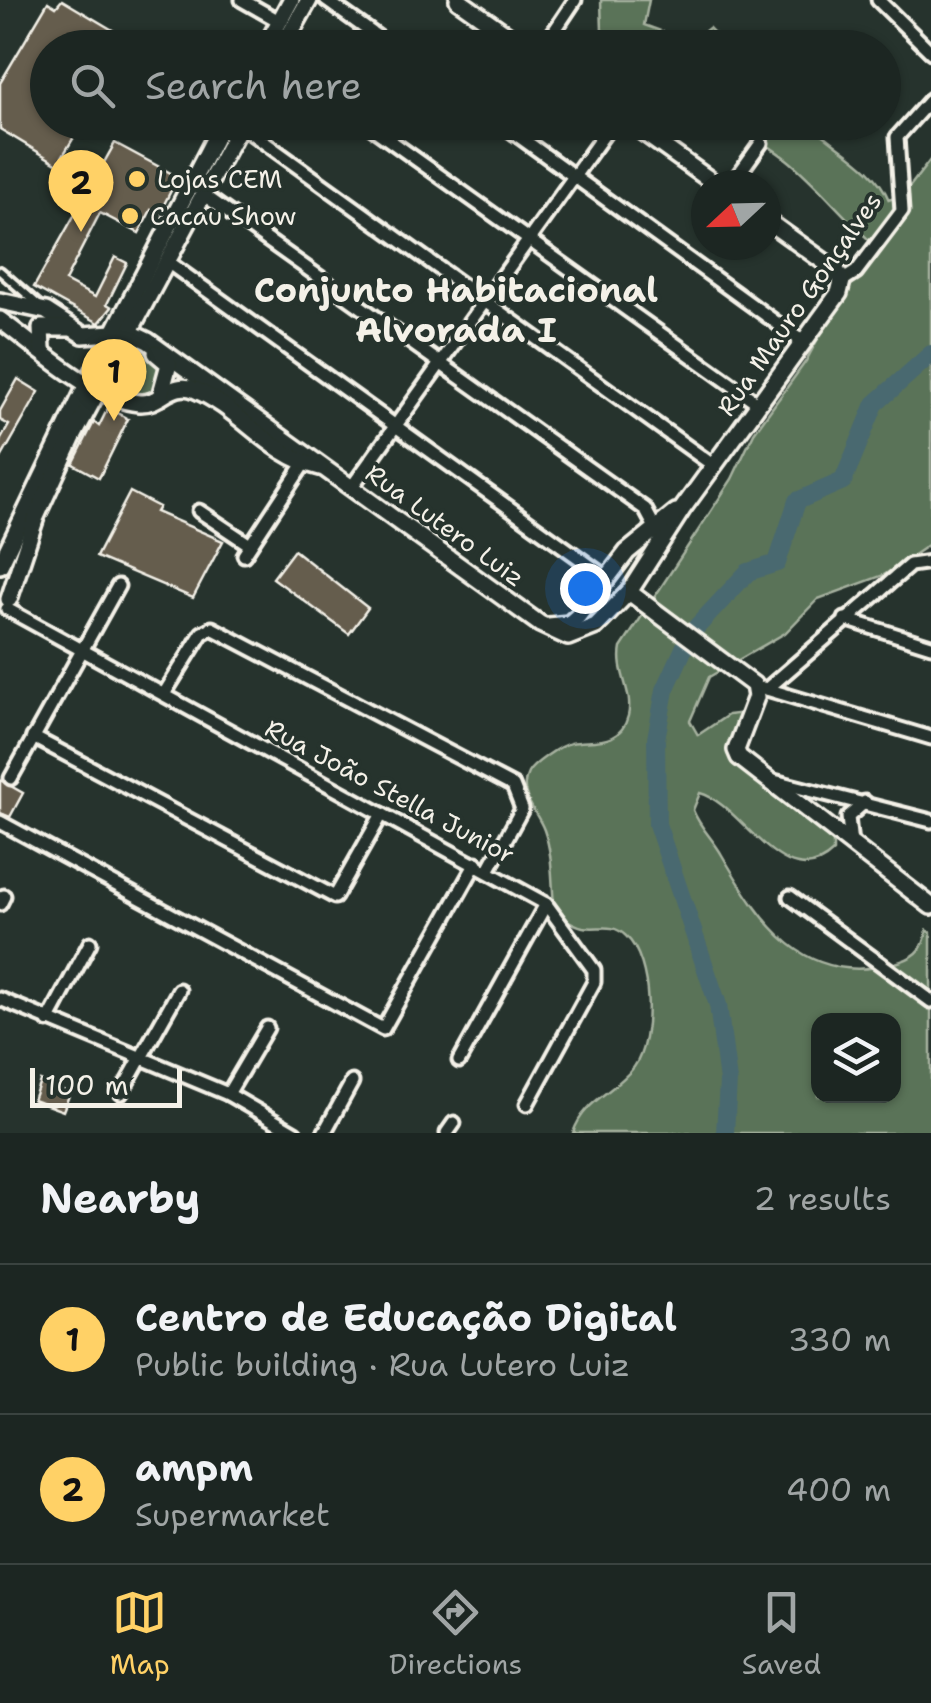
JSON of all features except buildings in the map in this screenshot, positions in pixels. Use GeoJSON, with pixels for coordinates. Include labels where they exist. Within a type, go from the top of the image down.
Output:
{"type":"FeatureCollection","features":[{"type":"Feature","properties":{"kind":"street"},"geometry":{"type":"LineString","coordinates":[[242,0],[279,21]]}},
{"type":"Feature","properties":{"kind":"street"},"geometry":{"type":"LineString","coordinates":[[274,30],[292,0]]}},
{"type":"Feature","properties":{"kind":"street"},"geometry":{"type":"LineString","coordinates":[[292,30],[309,0]]}},
{"type":"Feature","properties":{"kind":"street"},"geometry":{"type":"LineString","coordinates":[[326,0],[368,30]]}},
{"type":"Feature","properties":{"kind":"street"},"geometry":{"type":"LineString","coordinates":[[458,0],[500,30]]}},
{"type":"Feature","properties":{"kind":"street"},"geometry":{"type":"LineString","coordinates":[[556,30],[575,0]]}},
{"type":"Feature","properties":{"kind":"street"},"geometry":{"type":"LineString","coordinates":[[878,0],[931,52]]}},
{"type":"Feature","properties":{"kind":"street","name":"Rua Mauro Gonçalves"},"geometry":{"type":"LineString","coordinates":[[901,132],[931,99]]}},
{"type":"Feature","properties":{"kind":"street"},"geometry":{"type":"LineString","coordinates":[[0,565],[226,140]]}},
{"type":"Feature","properties":{"kind":"street"},"geometry":{"type":"LineString","coordinates":[[121,334],[168,263],[228,140]]}},
{"type":"Feature","properties":{"kind":"street"},"geometry":{"type":"LineString","coordinates":[[259,140],[714,466]]}},
{"type":"Feature","properties":{"kind":"street"},"geometry":{"type":"LineString","coordinates":[[390,140],[758,404]]}},
{"type":"Feature","properties":{"kind":"street"},"geometry":{"type":"LineString","coordinates":[[523,140],[803,342]]}},
{"type":"Feature","properties":{"kind":"street"},"geometry":{"type":"LineString","coordinates":[[351,488],[600,140]]}},
{"type":"Feature","properties":{"kind":"street"},"geometry":{"type":"LineString","coordinates":[[654,140],[696,170]]}},
{"type":"Feature","properties":{"kind":"street","name":"Rua Mauro Gonçalves"},"geometry":{"type":"LineString","coordinates":[[540,624],[555,634],[580,634],[596,626],[628,593],[683,508],[839,293],[842,281],[856,272],[902,211],[897,140]]}},
{"type":"Feature","properties":{"kind":"street"},"geometry":{"type":"LineString","coordinates":[[742,170],[761,143]]}},
{"type":"Feature","properties":{"kind":"street"},"geometry":{"type":"LineString","coordinates":[[204,194],[645,509],[656,524],[661,542]]}},
{"type":"Feature","properties":{"kind":"street"},"geometry":{"type":"LineString","coordinates":[[781,231],[837,271],[842,281]]}},
{"type":"Feature","properties":{"kind":"street"},"geometry":{"type":"LineString","coordinates":[[168,263],[608,577]]}},
{"type":"Feature","properties":{"kind":"street"},"geometry":{"type":"LineString","coordinates":[[0,301],[46,311],[72,328]]}},
{"type":"Feature","properties":{"kind":"street","name":"Rua Lutero Luiz"},"geometry":{"type":"LineString","coordinates":[[0,320],[94,386],[137,403],[149,404],[172,389],[194,388],[351,488],[540,624]]}},
{"type":"Feature","properties":{"kind":"street"},"geometry":{"type":"LineString","coordinates":[[42,349],[40,328],[72,328]]}},
{"type":"Feature","properties":{"kind":"street","name":"Rua Lutero Luiz"},"geometry":{"type":"LineString","coordinates":[[72,328],[90,336],[121,334],[148,341],[311,462]]}},
{"type":"Feature","properties":{"kind":"street"},"geometry":{"type":"LineString","coordinates":[[148,341],[169,364],[160,396]]}},
{"type":"Feature","properties":{"kind":"street"},"geometry":{"type":"LineString","coordinates":[[4,602],[36,517],[94,386]]}},
{"type":"Feature","properties":{"kind":"street"},"geometry":{"type":"LineString","coordinates":[[199,512],[247,550],[311,462]]}},
{"type":"Feature","properties":{"kind":"street"},"geometry":{"type":"LineString","coordinates":[[540,624],[569,624],[656,524],[683,508]]}},
{"type":"Feature","properties":{"kind":"street"},"geometry":{"type":"LineString","coordinates":[[931,562],[910,565],[760,687],[736,750],[750,768],[931,906]]}},
{"type":"Feature","properties":{"kind":"street"},"geometry":{"type":"LineString","coordinates":[[608,577],[629,570],[628,593]]}},
{"type":"Feature","properties":{"kind":"street"},"geometry":{"type":"LineString","coordinates":[[608,577],[607,598],[628,593],[760,687],[931,738]]}},
{"type":"Feature","properties":{"kind":"street"},"geometry":{"type":"LineString","coordinates":[[11,778],[118,586]]}},
{"type":"Feature","properties":{"kind":"street","name":"Rua João Stella Junior"},"geometry":{"type":"LineString","coordinates":[[4,602],[82,650],[546,904],[594,970],[594,982],[528,1104]]}},
{"type":"Feature","properties":{"kind":"street"},"geometry":{"type":"LineString","coordinates":[[845,620],[931,646]]}},
{"type":"Feature","properties":{"kind":"street"},"geometry":{"type":"LineString","coordinates":[[164,694],[202,633],[212,628],[512,786],[522,808],[488,871]]}},
{"type":"Feature","properties":{"kind":"street"},"geometry":{"type":"LineString","coordinates":[[34,737],[335,897],[382,814]]}},
{"type":"Feature","properties":{"kind":"street"},"geometry":{"type":"LineString","coordinates":[[766,778],[931,821]]}},
{"type":"Feature","properties":{"kind":"street"},"geometry":{"type":"LineString","coordinates":[[852,845],[848,817],[864,802]]}},
{"type":"Feature","properties":{"kind":"street"},"geometry":{"type":"LineString","coordinates":[[0,822],[383,1029],[476,863]]}},
{"type":"Feature","properties":{"kind":"street"},"geometry":{"type":"LineString","coordinates":[[790,896],[931,1001]]}},
{"type":"Feature","properties":{"kind":"street"},"geometry":{"type":"LineString","coordinates":[[459,1061],[546,904]]}},
{"type":"Feature","properties":{"kind":"street"},"geometry":{"type":"LineString","coordinates":[[48,1021],[90,944]]}},
{"type":"Feature","properties":{"kind":"street"},"geometry":{"type":"LineString","coordinates":[[121,1093],[179,990]]}},
{"type":"Feature","properties":{"kind":"street"},"geometry":{"type":"LineString","coordinates":[[0,999],[228,1094],[296,1133]]}},
{"type":"Feature","properties":{"kind":"street"},"geometry":{"type":"LineString","coordinates":[[228,1094],[267,1028]]}},
{"type":"Feature","properties":{"kind":"street"},"geometry":{"type":"LineString","coordinates":[[324,1133],[352,1082]]}},
{"type":"Feature","properties":{"kind":"lane"},"geometry":{"type":"LineString","coordinates":[[0,271],[46,311]]}},
{"type":"Feature","properties":{"kind":"green space"},"geometry":{"type":"Polygon","coordinates":[[[601,0],[649,0],[644,25],[658,30],[602,30],[601,0]]]}},
{"type":"Feature","properties":{"kind":"green space"},"geometry":{"type":"Polygon","coordinates":[[[759,140],[830,140],[874,176],[889,200],[904,194],[931,159],[931,543],[884,575],[818,599],[785,633],[709,677],[690,721],[698,735],[728,715],[745,713],[744,761],[833,836],[833,852],[815,863],[797,864],[780,857],[716,801],[700,793],[693,810],[753,904],[789,944],[810,958],[861,969],[892,964],[917,953],[927,930],[931,933],[931,1133],[573,1133],[584,1112],[626,1076],[641,1054],[647,1020],[646,981],[635,948],[621,932],[583,927],[555,914],[547,840],[526,795],[525,781],[535,765],[560,747],[612,737],[624,726],[629,707],[621,648],[732,479],[754,433],[806,361],[870,241],[788,160],[759,140]]]}},
{"type":"Feature","properties":{"kind":"green space"},"geometry":{"type":"Polygon","coordinates":[[[137,348],[156,355],[161,363],[156,390],[139,396],[118,388],[137,348]]]}},
{"type":"Feature","properties":{"kind":"waterway"},"geometry":{"type":"LineString","coordinates":[[725,1133],[728,1081],[718,1005],[657,824],[656,739],[665,690],[691,633],[748,572],[777,563],[797,501],[843,481],[875,404],[931,354]]}},
{"type":"Feature","properties":{"kind":"place","name":"Lojas CEM"},"geometry":{"type":"Point","coordinates":[137,179]}},
{"type":"Feature","properties":{"kind":"place","name":"Cacau Show"},"geometry":{"type":"Point","coordinates":[130,216]}},
{"type":"Feature","properties":{"kind":"place","name":"ampm"},"geometry":{"type":"Point","coordinates":[81,232]}},
{"type":"Feature","properties":{"kind":"place","name":"Centro de Educação Digital"},"geometry":{"type":"Point","coordinates":[114,421]}},
{"type":"Feature","properties":{"kind":"district","name":"Conjunto Habitacional Alvorada I"},"geometry":{"type":"Point","coordinates":[456,309]}}]}
